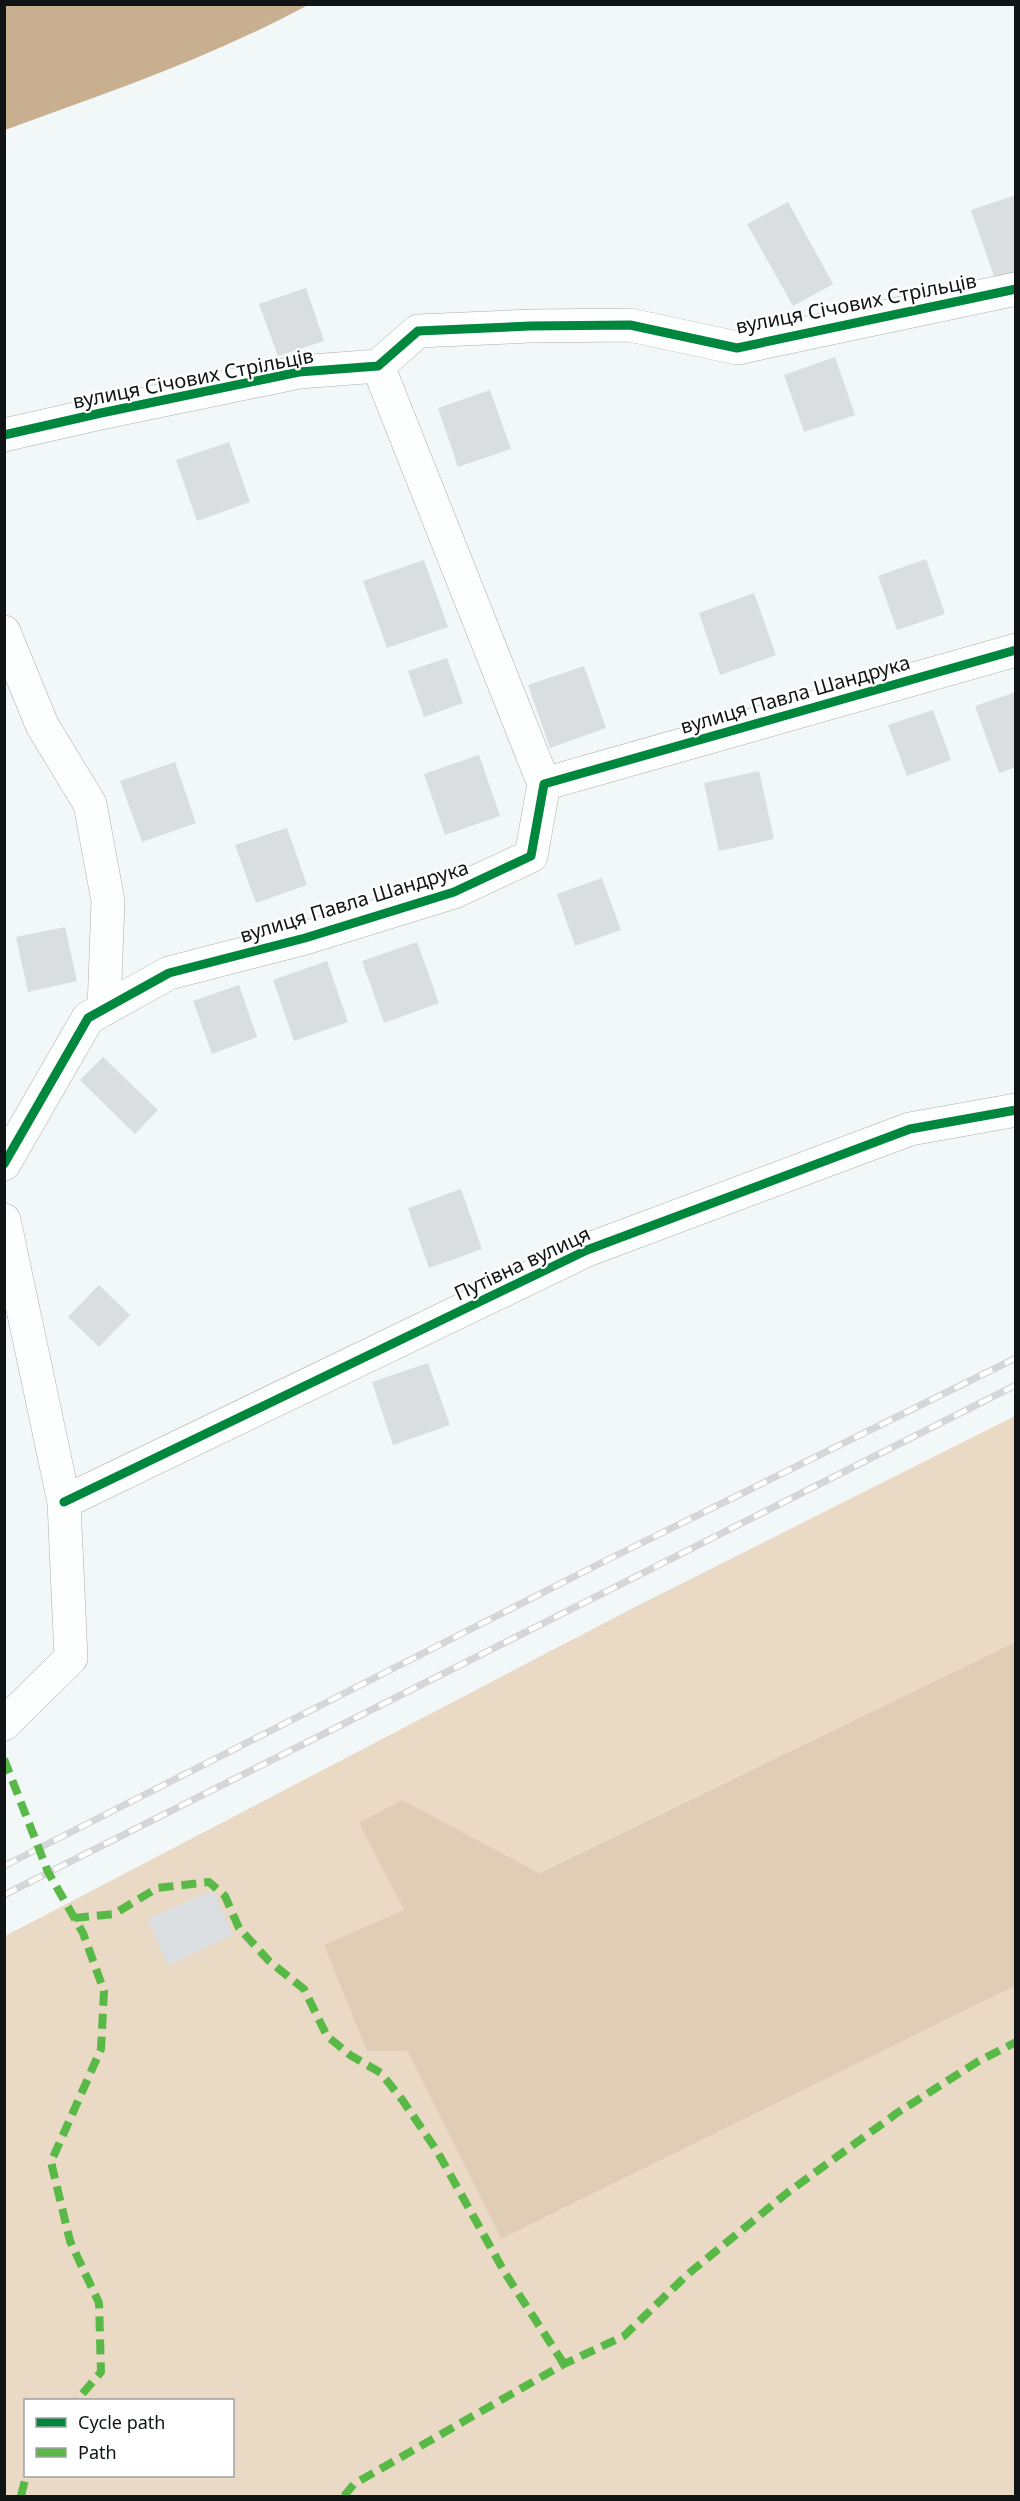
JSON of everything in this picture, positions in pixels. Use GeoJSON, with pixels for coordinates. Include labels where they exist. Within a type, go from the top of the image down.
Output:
{"type":"FeatureCollection","features":[{"type":"Feature","properties":{"kind":"street","name":"вулиця Січових Стрільців"},"geometry":{"type":"LineString","coordinates":[[4,435],[101,412],[299,372],[378,366],[418,331],[530,326],[630,325],[737,348],[1016,289]]}},
{"type":"Feature","properties":{"kind":"street"},"geometry":{"type":"LineString","coordinates":[[378,366],[544,784]]}},
{"type":"Feature","properties":{"kind":"street"},"geometry":{"type":"LineString","coordinates":[[4,632],[42,725],[90,804],[108,901],[104,1009]]}},
{"type":"Feature","properties":{"kind":"street","name":"вулиця Павла Шандрука"},"geometry":{"type":"LineString","coordinates":[[4,1164],[88,1018],[169,974],[305,938],[454,892],[531,856],[544,784],[1016,650]]}},
{"type":"Feature","properties":{"kind":"street","name":"Путівна вулиця"},"geometry":{"type":"LineString","coordinates":[[64,1503],[587,1250],[910,1129],[1016,1110]]}},
{"type":"Feature","properties":{"kind":"street"},"geometry":{"type":"LineString","coordinates":[[4,1220],[64,1503],[71,1658],[4,1724]]}},
{"type":"Feature","properties":{"kind":"shaded area"},"geometry":{"type":"Polygon","coordinates":[[[5,4],[308,5],[197,58],[5,130],[5,4]]]}},
{"type":"Feature","properties":{"kind":"shaded area"},"geometry":{"type":"Polygon","coordinates":[[[1015,1416],[1015,1642],[538,1873],[402,1801],[360,1823],[404,1910],[407,2051],[501,2239],[1015,1986],[1015,2496],[5,2496],[5,1936],[635,1607],[1015,1416]]]}},
{"type":"Feature","properties":{"kind":"shaded area"},"geometry":{"type":"Polygon","coordinates":[[[1015,1642],[1015,1986],[501,2239],[407,2051],[367,2051],[324,1945],[404,1910],[359,1823],[402,1800],[539,1873],[1015,1642]]]}},
{"type":"Feature","properties":{"kind":"building"},"geometry":{"type":"Polygon","coordinates":[[[1016,195],[1016,272],[995,279],[971,210],[1016,195]]]}},
{"type":"Feature","properties":{"kind":"building"},"geometry":{"type":"Polygon","coordinates":[[[788,202],[833,284],[793,306],[747,224],[788,202]]]}},
{"type":"Feature","properties":{"kind":"building"},"geometry":{"type":"Polygon","coordinates":[[[306,288],[324,341],[278,356],[259,304],[306,288]]]}},
{"type":"Feature","properties":{"kind":"building"},"geometry":{"type":"Polygon","coordinates":[[[835,357],[855,415],[804,432],[784,375],[835,357]]]}},
{"type":"Feature","properties":{"kind":"building"},"geometry":{"type":"Polygon","coordinates":[[[490,390],[511,449],[458,467],[438,408],[490,390]]]}},
{"type":"Feature","properties":{"kind":"building"},"geometry":{"type":"Polygon","coordinates":[[[229,442],[250,502],[197,521],[176,460],[229,442]]]}},
{"type":"Feature","properties":{"kind":"building"},"geometry":{"type":"Polygon","coordinates":[[[926,559],[945,614],[897,630],[878,576],[926,559]]]}},
{"type":"Feature","properties":{"kind":"building"},"geometry":{"type":"Polygon","coordinates":[[[424,560],[448,627],[387,648],[363,581],[424,560]]]}},
{"type":"Feature","properties":{"kind":"building"},"geometry":{"type":"Polygon","coordinates":[[[754,593],[776,655],[720,675],[699,613],[754,593]]]}},
{"type":"Feature","properties":{"kind":"building"},"geometry":{"type":"Polygon","coordinates":[[[447,658],[463,703],[424,717],[408,671],[447,658]]]}},
{"type":"Feature","properties":{"kind":"building"},"geometry":{"type":"Polygon","coordinates":[[[584,666],[606,728],[550,748],[528,685],[584,666]]]}},
{"type":"Feature","properties":{"kind":"building"},"geometry":{"type":"Polygon","coordinates":[[[1016,692],[1016,767],[999,773],[975,706],[1016,692]]]}},
{"type":"Feature","properties":{"kind":"building"},"geometry":{"type":"Polygon","coordinates":[[[933,710],[951,760],[907,776],[888,725],[933,710]]]}},
{"type":"Feature","properties":{"kind":"building"},"geometry":{"type":"Polygon","coordinates":[[[479,755],[500,816],[445,835],[424,774],[479,755]]]}},
{"type":"Feature","properties":{"kind":"building"},"geometry":{"type":"Polygon","coordinates":[[[175,762],[196,823],[142,842],[120,781],[175,762]]]}},
{"type":"Feature","properties":{"kind":"building"},"geometry":{"type":"Polygon","coordinates":[[[759,771],[774,839],[719,851],[704,783],[759,771]]]}},
{"type":"Feature","properties":{"kind":"building"},"geometry":{"type":"Polygon","coordinates":[[[287,828],[307,885],[256,903],[235,845],[287,828]]]}},
{"type":"Feature","properties":{"kind":"building"},"geometry":{"type":"Polygon","coordinates":[[[602,878],[621,930],[575,946],[557,894],[602,878]]]}},
{"type":"Feature","properties":{"kind":"building"},"geometry":{"type":"Polygon","coordinates":[[[65,927],[77,981],[28,992],[16,937],[65,927]]]}},
{"type":"Feature","properties":{"kind":"building"},"geometry":{"type":"Polygon","coordinates":[[[417,942],[439,1003],[384,1023],[362,961],[417,942]]]}},
{"type":"Feature","properties":{"kind":"building"},"geometry":{"type":"Polygon","coordinates":[[[327,961],[348,1022],[294,1041],[273,980],[327,961]]]}},
{"type":"Feature","properties":{"kind":"building"},"geometry":{"type":"Polygon","coordinates":[[[239,985],[257,1037],[212,1054],[193,1001],[239,985]]]}},
{"type":"Feature","properties":{"kind":"building"},"geometry":{"type":"Polygon","coordinates":[[[103,1057],[158,1110],[135,1134],[80,1080],[103,1057]]]}},
{"type":"Feature","properties":{"kind":"building"},"geometry":{"type":"Polygon","coordinates":[[[461,1189],[482,1249],[429,1268],[408,1208],[461,1189]]]}},
{"type":"Feature","properties":{"kind":"building"},"geometry":{"type":"Polygon","coordinates":[[[99,1285],[130,1315],[99,1347],[68,1317],[99,1285]]]}},
{"type":"Feature","properties":{"kind":"building"},"geometry":{"type":"Polygon","coordinates":[[[428,1363],[450,1425],[393,1445],[372,1382],[428,1363]]]}},
{"type":"Feature","properties":{"kind":"building"},"geometry":{"type":"Polygon","coordinates":[[[213,1890],[233,1935],[168,1965],[147,1919],[213,1890]]]}},
{"type":"Feature","properties":{"kind":"railway"},"geometry":{"type":"LineString","coordinates":[[4,1866],[603,1562],[1016,1358]]}},
{"type":"Feature","properties":{"kind":"railway"},"geometry":{"type":"LineString","coordinates":[[4,1895],[1016,1385]]}},
{"type":"Feature","properties":{"kind":"marked path"},"geometry":{"type":"LineString","coordinates":[[4,1759],[48,1872],[83,1933],[104,1991],[101,2049],[51,2162],[70,2241],[99,2303],[101,2372],[78,2399]]}},
{"type":"Feature","properties":{"kind":"marked path"},"geometry":{"type":"LineString","coordinates":[[74,1918],[114,1914],[157,1888],[209,1882],[225,1896],[239,1928],[269,1961],[304,1989],[327,2036],[350,2055],[381,2073],[403,2101],[437,2151],[505,2273],[564,2364]]}},
{"type":"Feature","properties":{"kind":"marked path"},"geometry":{"type":"LineString","coordinates":[[344,2496],[354,2484],[564,2364],[624,2336],[688,2274],[787,2193],[897,2113],[977,2062],[1016,2042]]}},
{"type":"Feature","properties":{"kind":"marked path"},"geometry":{"type":"LineString","coordinates":[[21,2496],[26,2477]]}},
{"type":"Feature","properties":{"kind":"cycle path"},"geometry":{"type":"LineString","coordinates":[[4,435],[299,372],[378,366],[418,331],[530,326],[630,325],[737,348],[1016,289]]}},
{"type":"Feature","properties":{"kind":"cycle path"},"geometry":{"type":"LineString","coordinates":[[4,1164],[88,1018],[169,973],[305,938],[454,892],[531,856],[544,784],[1016,650]]}},
{"type":"Feature","properties":{"kind":"cycle path"},"geometry":{"type":"LineString","coordinates":[[64,1502],[587,1250],[910,1129],[1016,1110]]}}]}
